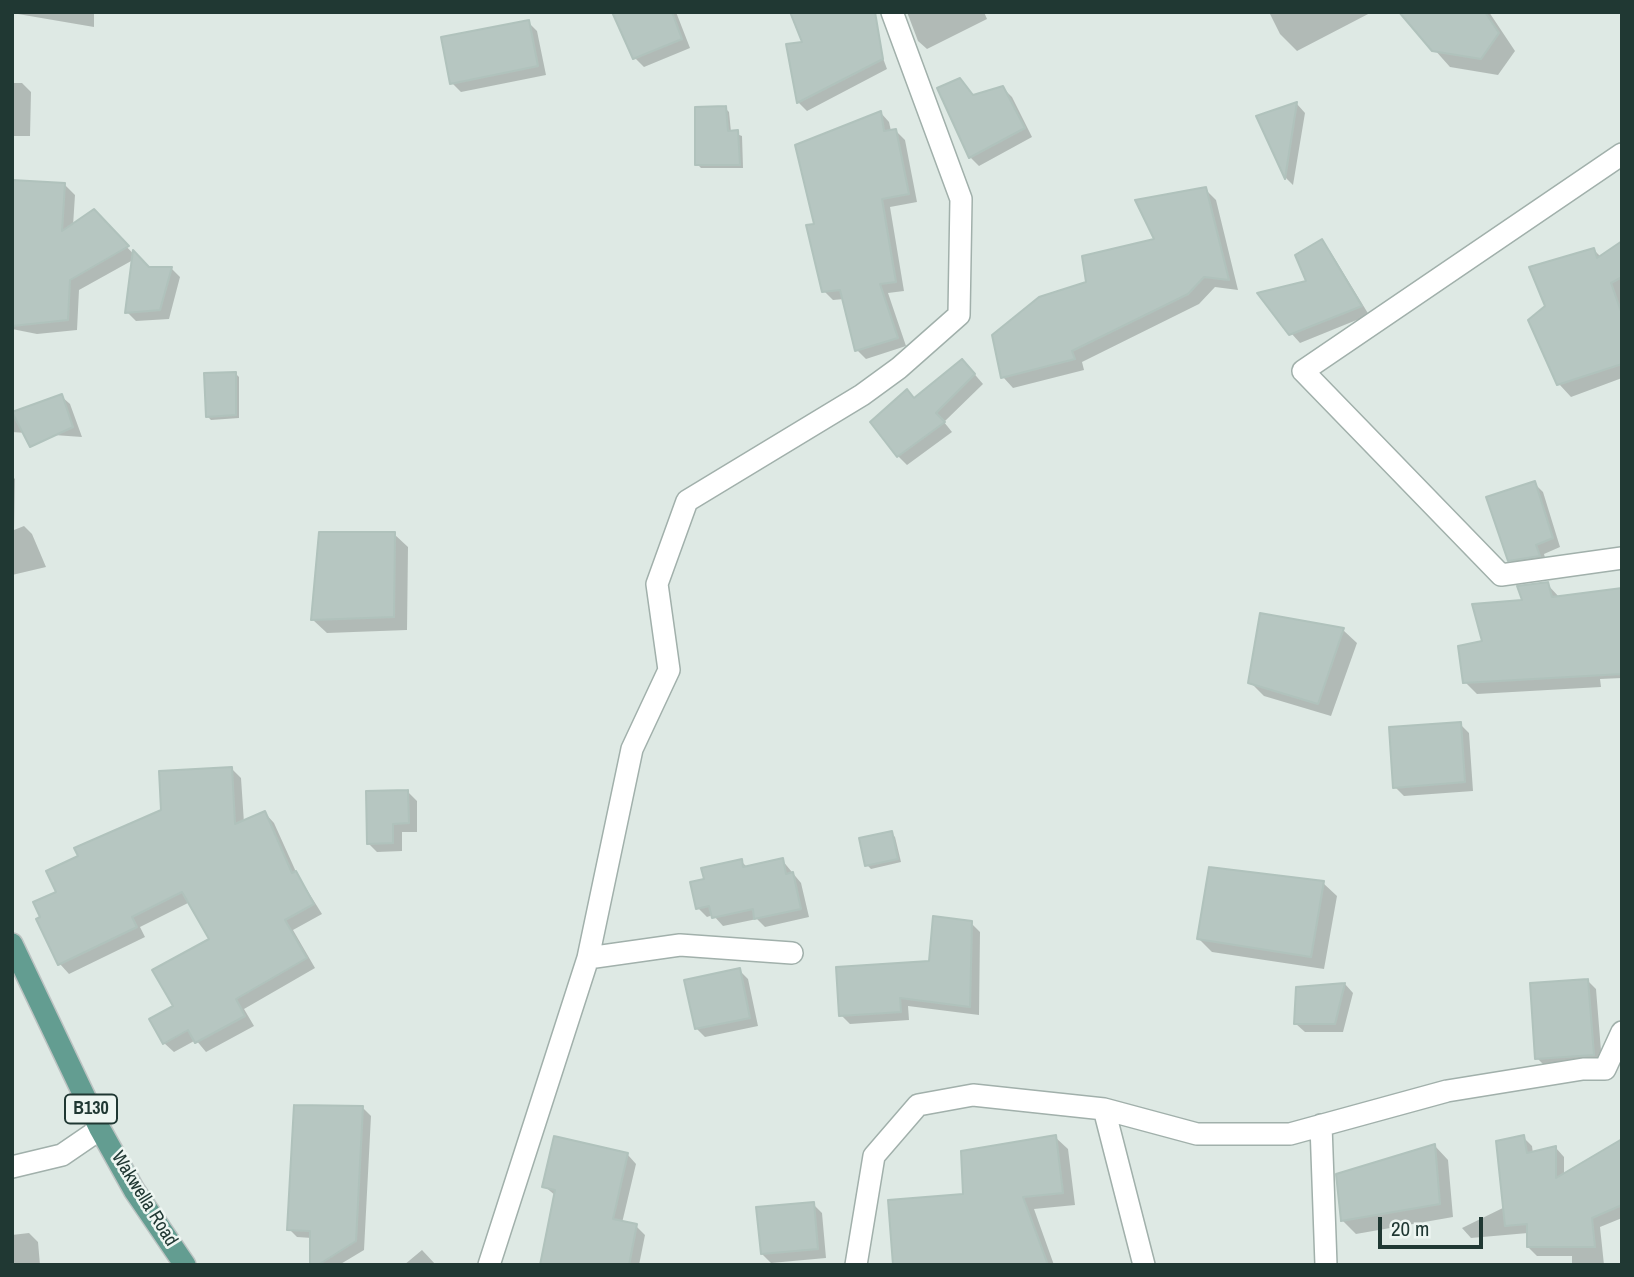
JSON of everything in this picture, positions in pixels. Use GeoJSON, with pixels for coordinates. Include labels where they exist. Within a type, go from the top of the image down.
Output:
{"type":"FeatureCollection","features":[{"type":"Feature","properties":{"kind":"main road","name":"Wakwella Road"},"geometry":{"type":"LineString","coordinates":[[12,944],[100,1129],[134,1190],[186,1265]]}},
{"type":"Feature","properties":{"kind":"street"},"geometry":{"type":"LineString","coordinates":[[489,1265],[588,958],[632,749],[669,670],[657,584],[687,501],[862,395],[899,368],[959,315],[961,199],[892,12]]}},
{"type":"Feature","properties":{"kind":"street"},"geometry":{"type":"LineString","coordinates":[[1622,154],[1303,371],[1501,575],[1622,558]]}},
{"type":"Feature","properties":{"kind":"street"},"geometry":{"type":"LineString","coordinates":[[588,958],[680,944],[792,953]]}},
{"type":"Feature","properties":{"kind":"street"},"geometry":{"type":"LineString","coordinates":[[856,1265],[874,1156],[918,1105],[973,1095],[1104,1109],[1197,1134],[1290,1134],[1447,1091],[1583,1069],[1613,1069],[1622,1032]]}},
{"type":"Feature","properties":{"kind":"street"},"geometry":{"type":"LineString","coordinates":[[1104,1109],[1144,1265]]}},
{"type":"Feature","properties":{"kind":"street"},"geometry":{"type":"LineString","coordinates":[[1321,1125],[1326,1265]]}},
{"type":"Feature","properties":{"kind":"street"},"geometry":{"type":"LineString","coordinates":[[12,1167],[62,1155],[100,1129]]}},
{"type":"Feature","properties":{"kind":"building"},"geometry":{"type":"Polygon","coordinates":[[[612,12],[672,12],[682,39],[633,59],[612,12]]]}},
{"type":"Feature","properties":{"kind":"building"},"geometry":{"type":"Polygon","coordinates":[[[790,12],[875,12],[883,59],[797,103],[786,44],[802,42],[790,12]]]}},
{"type":"Feature","properties":{"kind":"building"},"geometry":{"type":"Polygon","coordinates":[[[1399,12],[1485,12],[1499,33],[1481,59],[1432,51],[1399,12]]]}},
{"type":"Feature","properties":{"kind":"building"},"geometry":{"type":"Polygon","coordinates":[[[529,20],[538,66],[450,84],[441,37],[529,20]]]}},
{"type":"Feature","properties":{"kind":"building"},"geometry":{"type":"Polygon","coordinates":[[[960,78],[973,95],[1003,86],[1025,128],[969,158],[937,88],[960,78]]]}},
{"type":"Feature","properties":{"kind":"building"},"geometry":{"type":"Polygon","coordinates":[[[1297,102],[1285,179],[1256,116],[1297,102]]]}},
{"type":"Feature","properties":{"kind":"building"},"geometry":{"type":"Polygon","coordinates":[[[726,106],[728,131],[738,130],[740,165],[695,165],[695,107],[726,106]]]}},
{"type":"Feature","properties":{"kind":"building"},"geometry":{"type":"Polygon","coordinates":[[[881,111],[884,131],[896,129],[909,194],[882,199],[896,282],[880,284],[898,338],[855,351],[840,290],[822,292],[806,225],[814,224],[795,145],[881,111]]]}},
{"type":"Feature","properties":{"kind":"building"},"geometry":{"type":"Polygon","coordinates":[[[12,180],[65,183],[62,231],[94,209],[129,246],[70,280],[68,320],[12,326],[12,180]]]}},
{"type":"Feature","properties":{"kind":"building"},"geometry":{"type":"Polygon","coordinates":[[[1206,187],[1229,280],[1204,277],[1188,294],[1072,351],[1075,359],[1001,378],[992,335],[1039,297],[1086,282],[1082,256],[1154,239],[1135,200],[1206,187]]]}},
{"type":"Feature","properties":{"kind":"building"},"geometry":{"type":"Polygon","coordinates":[[[1322,239],[1362,306],[1289,335],[1257,293],[1306,281],[1295,255],[1322,239]]]}},
{"type":"Feature","properties":{"kind":"building"},"geometry":{"type":"Polygon","coordinates":[[[1622,241],[1622,277],[1611,283],[1622,314],[1622,364],[1557,385],[1528,320],[1545,306],[1529,267],[1594,248],[1597,258],[1622,241]]]}},
{"type":"Feature","properties":{"kind":"building"},"geometry":{"type":"Polygon","coordinates":[[[133,250],[149,267],[172,267],[160,310],[125,313],[133,250]]]}},
{"type":"Feature","properties":{"kind":"building"},"geometry":{"type":"Polygon","coordinates":[[[962,359],[975,374],[936,413],[945,422],[897,457],[870,422],[907,389],[914,398],[962,359]]]}},
{"type":"Feature","properties":{"kind":"building"},"geometry":{"type":"Polygon","coordinates":[[[236,372],[236,415],[206,417],[204,373],[236,372]]]}},
{"type":"Feature","properties":{"kind":"building"},"geometry":{"type":"Polygon","coordinates":[[[62,394],[73,427],[30,447],[12,412],[62,394]]]}},
{"type":"Feature","properties":{"kind":"building"},"geometry":{"type":"Polygon","coordinates":[[[1535,481],[1553,538],[1536,545],[1540,556],[1508,561],[1486,497],[1535,481]]]}},
{"type":"Feature","properties":{"kind":"building"},"geometry":{"type":"Polygon","coordinates":[[[319,532],[395,532],[394,617],[311,620],[319,532]]]}},
{"type":"Feature","properties":{"kind":"building"},"geometry":{"type":"Polygon","coordinates":[[[1548,582],[1552,597],[1622,588],[1622,674],[1463,683],[1458,646],[1482,641],[1472,604],[1522,600],[1517,586],[1548,582]]]}},
{"type":"Feature","properties":{"kind":"building"},"geometry":{"type":"Polygon","coordinates":[[[1260,613],[1344,628],[1318,704],[1248,683],[1260,613]]]}},
{"type":"Feature","properties":{"kind":"building"},"geometry":{"type":"Polygon","coordinates":[[[1461,722],[1465,782],[1393,788],[1389,727],[1461,722]]]}},
{"type":"Feature","properties":{"kind":"building"},"geometry":{"type":"Polygon","coordinates":[[[232,767],[235,824],[265,811],[292,873],[296,871],[314,904],[285,920],[307,958],[236,999],[245,1016],[195,1043],[188,1030],[163,1044],[149,1019],[173,1006],[152,970],[209,939],[182,892],[132,917],[137,927],[58,965],[36,919],[40,917],[33,902],[56,892],[46,871],[78,856],[74,848],[161,810],[159,771],[232,767]]]}},
{"type":"Feature","properties":{"kind":"building"},"geometry":{"type":"Polygon","coordinates":[[[408,790],[409,823],[393,824],[393,843],[367,844],[366,791],[408,790]]]}},
{"type":"Feature","properties":{"kind":"building"},"geometry":{"type":"Polygon","coordinates":[[[892,831],[898,859],[865,866],[859,838],[892,831]]]}},
{"type":"Feature","properties":{"kind":"building"},"geometry":{"type":"Polygon","coordinates":[[[783,858],[786,874],[793,872],[801,909],[754,919],[753,909],[712,918],[709,906],[696,909],[690,882],[704,879],[701,868],[742,859],[743,867],[783,858]]]}},
{"type":"Feature","properties":{"kind":"building"},"geometry":{"type":"Polygon","coordinates":[[[1209,867],[1324,881],[1311,957],[1197,939],[1209,867]]]}},
{"type":"Feature","properties":{"kind":"building"},"geometry":{"type":"Polygon","coordinates":[[[933,916],[972,921],[970,1007],[900,998],[901,1012],[839,1016],[836,967],[929,961],[933,916]]]}},
{"type":"Feature","properties":{"kind":"building"},"geometry":{"type":"Polygon","coordinates":[[[740,968],[750,1018],[695,1029],[684,980],[740,968]]]}},
{"type":"Feature","properties":{"kind":"building"},"geometry":{"type":"Polygon","coordinates":[[[1588,979],[1594,1055],[1535,1059],[1530,983],[1588,979]]]}},
{"type":"Feature","properties":{"kind":"building"},"geometry":{"type":"Polygon","coordinates":[[[1345,983],[1335,1024],[1294,1024],[1296,987],[1345,983]]]}},
{"type":"Feature","properties":{"kind":"building"},"geometry":{"type":"Polygon","coordinates":[[[294,1105],[363,1106],[356,1241],[318,1265],[310,1265],[310,1231],[287,1230],[294,1105]]]}},
{"type":"Feature","properties":{"kind":"building"},"geometry":{"type":"Polygon","coordinates":[[[1056,1135],[1063,1193],[1023,1197],[1048,1265],[893,1265],[888,1200],[963,1194],[961,1151],[1056,1135]]]}},
{"type":"Feature","properties":{"kind":"building"},"geometry":{"type":"Polygon","coordinates":[[[1524,1135],[1527,1153],[1556,1146],[1556,1178],[1622,1139],[1622,1205],[1592,1218],[1595,1247],[1527,1247],[1527,1224],[1505,1226],[1496,1141],[1524,1135]]]}},
{"type":"Feature","properties":{"kind":"building"},"geometry":{"type":"Polygon","coordinates":[[[554,1136],[628,1153],[613,1219],[637,1224],[629,1265],[540,1265],[555,1190],[542,1187],[554,1136]]]}},
{"type":"Feature","properties":{"kind":"building"},"geometry":{"type":"Polygon","coordinates":[[[1435,1144],[1440,1204],[1341,1221],[1336,1174],[1435,1144]]]}},
{"type":"Feature","properties":{"kind":"building"},"geometry":{"type":"Polygon","coordinates":[[[814,1202],[818,1249],[761,1254],[756,1207],[814,1202]]]}}]}
